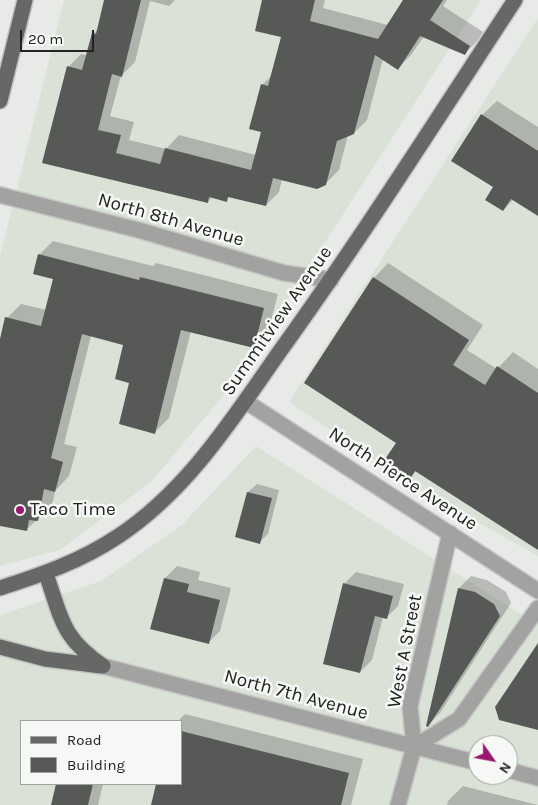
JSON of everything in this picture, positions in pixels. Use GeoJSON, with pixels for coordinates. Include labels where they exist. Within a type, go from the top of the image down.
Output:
{"type":"FeatureCollection","features":[{"type":"Feature","properties":{"kind":"main road"},"geometry":{"type":"LineString","coordinates":[[0,101],[25,0]]}},
{"type":"Feature","properties":{"kind":"main road","name":"Summitview Avenue"},"geometry":{"type":"LineString","coordinates":[[0,588],[46,574],[118,537],[180,483],[207,452],[245,401],[331,280],[515,0]]}},
{"type":"Feature","properties":{"kind":"main road"},"geometry":{"type":"LineString","coordinates":[[46,574],[66,630],[75,644],[103,666]]}},
{"type":"Feature","properties":{"kind":"main road"},"geometry":{"type":"LineString","coordinates":[[0,647],[45,659],[103,666]]}},
{"type":"Feature","properties":{"kind":"street","name":"North 8th Avenue"},"geometry":{"type":"LineString","coordinates":[[0,195],[142,231],[284,273],[331,280]]}},
{"type":"Feature","properties":{"kind":"street","name":"North Pierce Avenue"},"geometry":{"type":"LineString","coordinates":[[245,401],[538,592]]}},
{"type":"Feature","properties":{"kind":"street","name":"West A Street"},"geometry":{"type":"LineString","coordinates":[[398,805],[414,747],[410,706],[450,533]]}},
{"type":"Feature","properties":{"kind":"street"},"geometry":{"type":"LineString","coordinates":[[414,747],[459,719],[538,608]]}},
{"type":"Feature","properties":{"kind":"street","name":"North 7th Avenue"},"geometry":{"type":"LineString","coordinates":[[103,666],[468,760]]}},
{"type":"Feature","properties":{"kind":"street"},"geometry":{"type":"LineString","coordinates":[[518,773],[538,778]]}},
{"type":"Feature","properties":{"kind":"shaded area"},"geometry":{"type":"Polygon","coordinates":[[[64,0],[481,0],[237,379],[152,481],[60,550],[0,566],[0,257],[64,0]]]}},
{"type":"Feature","properties":{"kind":"shaded area"},"geometry":{"type":"Polygon","coordinates":[[[538,18],[538,556],[407,482],[289,402],[538,18]]]}},
{"type":"Feature","properties":{"kind":"shaded area"},"geometry":{"type":"Polygon","coordinates":[[[256,446],[538,625],[538,805],[0,805],[0,615],[101,581],[182,525],[256,446]]]}},
{"type":"Feature","properties":{"kind":"building"},"geometry":{"type":"Polygon","coordinates":[[[104,0],[141,0],[122,77],[112,74],[98,130],[121,135],[116,153],[160,164],[165,148],[251,170],[261,132],[249,129],[261,84],[268,86],[281,37],[255,31],[262,0],[315,0],[310,21],[378,39],[403,0],[443,0],[430,20],[470,46],[465,55],[420,36],[398,70],[375,55],[354,134],[337,141],[326,185],[317,189],[273,178],[266,206],[228,197],[227,202],[209,197],[208,203],[42,163],[67,66],[82,70],[92,33],[96,34],[104,0]]]}},
{"type":"Feature","properties":{"kind":"building"},"geometry":{"type":"Polygon","coordinates":[[[481,114],[538,151],[538,216],[511,199],[503,211],[485,200],[493,187],[451,161],[481,114]]]}},
{"type":"Feature","properties":{"kind":"building"},"geometry":{"type":"Polygon","coordinates":[[[38,254],[139,280],[140,277],[264,308],[254,348],[181,330],[155,434],[119,424],[129,383],[115,379],[123,345],[82,334],[51,458],[63,462],[55,492],[44,489],[38,521],[29,520],[27,531],[0,526],[0,339],[5,317],[41,326],[53,279],[33,274],[38,254]]]}},
{"type":"Feature","properties":{"kind":"building"},"geometry":{"type":"Polygon","coordinates":[[[373,277],[469,340],[453,365],[485,385],[497,366],[538,393],[538,550],[415,471],[410,479],[383,462],[396,443],[304,383],[373,277]]]}},
{"type":"Feature","properties":{"kind":"building"},"geometry":{"type":"Polygon","coordinates":[[[247,492],[272,498],[260,544],[235,537],[247,492]]]}},
{"type":"Feature","properties":{"kind":"building"},"geometry":{"type":"Polygon","coordinates":[[[164,578],[189,584],[187,592],[220,600],[209,644],[150,629],[164,578]]]}},
{"type":"Feature","properties":{"kind":"building"},"geometry":{"type":"Polygon","coordinates":[[[343,583],[393,596],[387,619],[375,616],[360,673],[323,664],[343,583]]]}},
{"type":"Feature","properties":{"kind":"building"},"geometry":{"type":"Polygon","coordinates":[[[458,588],[475,592],[494,604],[500,616],[428,727],[426,726],[458,588]]]}},
{"type":"Feature","properties":{"kind":"building"},"geometry":{"type":"Polygon","coordinates":[[[538,643],[538,730],[499,720],[495,707],[538,643]]]}},
{"type":"Feature","properties":{"kind":"building"},"geometry":{"type":"Polygon","coordinates":[[[182,731],[349,773],[341,805],[151,805],[156,785],[182,785],[182,731]]]}},
{"type":"Feature","properties":{"kind":"building"},"geometry":{"type":"Polygon","coordinates":[[[56,785],[93,785],[88,805],[51,805],[56,785]]]}},
{"type":"Feature","properties":{"kind":"place","name":"Taco Time"},"geometry":{"type":"Point","coordinates":[20,510]}}]}
